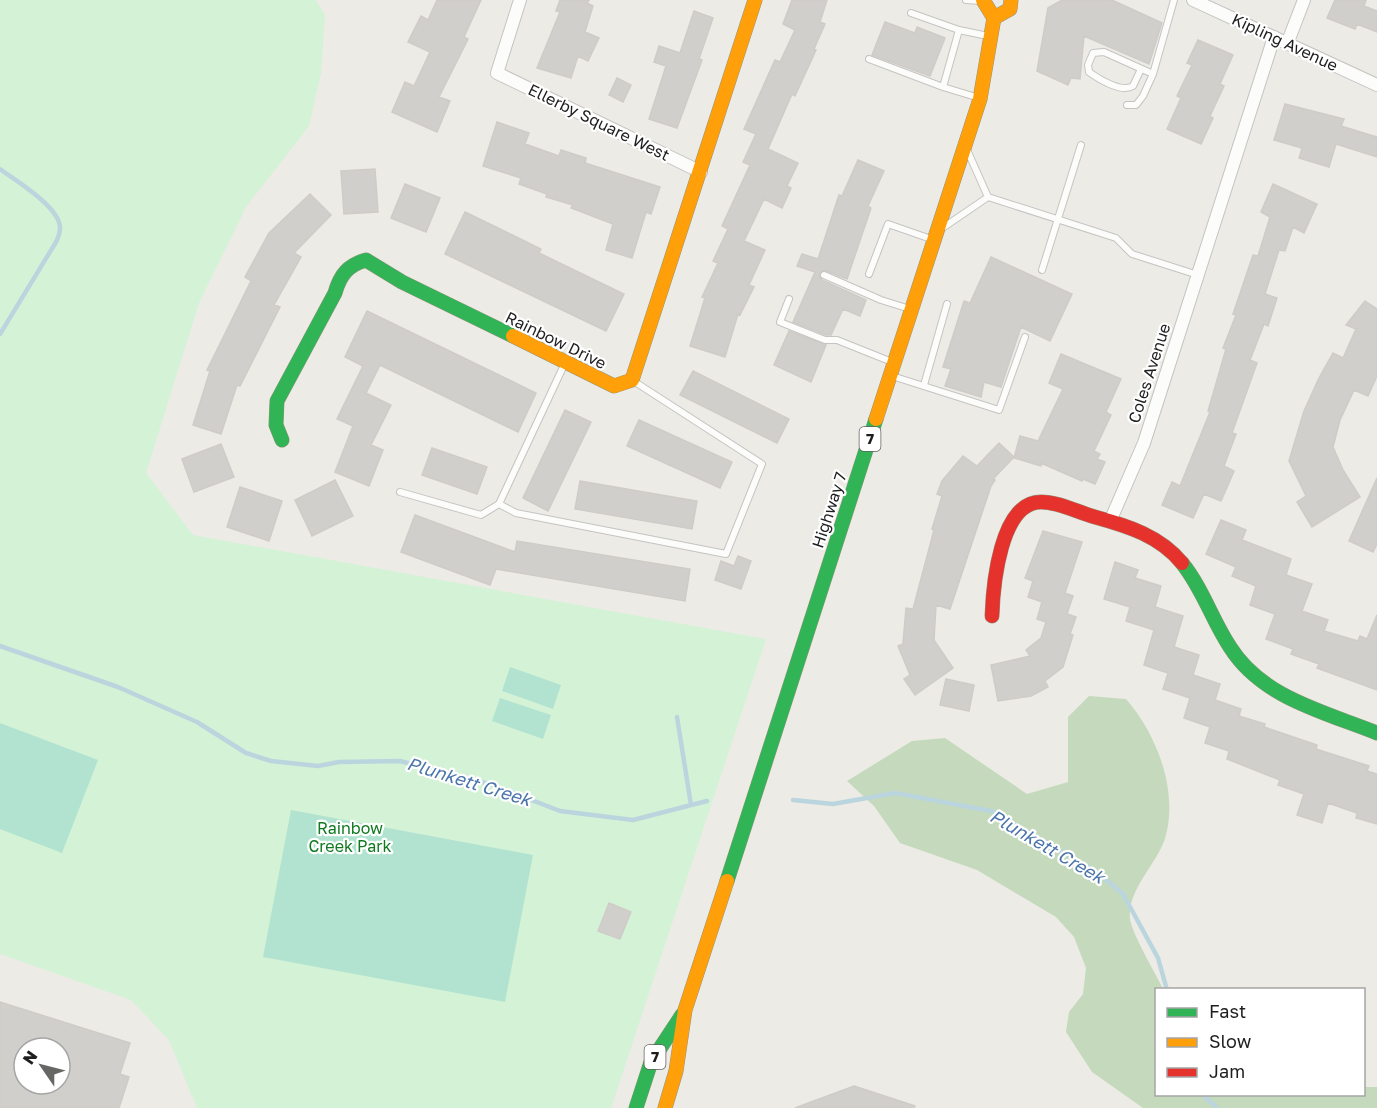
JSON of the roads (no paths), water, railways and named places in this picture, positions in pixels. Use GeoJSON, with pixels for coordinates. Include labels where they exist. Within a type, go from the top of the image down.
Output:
{"type":"FeatureCollection","features":[{"type":"Feature","properties":{"kind":"street","name":"Ellerby Square West"},"geometry":{"type":"LineString","coordinates":[[520,0],[496,73],[701,172]]}},
{"type":"Feature","properties":{"kind":"street"},"geometry":{"type":"LineString","coordinates":[[632,380],[755,0]]}},
{"type":"Feature","properties":{"kind":"street"},"geometry":{"type":"LineString","coordinates":[[983,0],[994,18],[1010,9],[1011,0]]}},
{"type":"Feature","properties":{"kind":"street","name":"Kipling Avenue"},"geometry":{"type":"LineString","coordinates":[[1193,0],[1377,85]]}},
{"type":"Feature","properties":{"kind":"street"},"geometry":{"type":"LineString","coordinates":[[1287,44],[1304,0]]}},
{"type":"Feature","properties":{"kind":"street","name":"Highway 7"},"geometry":{"type":"LineString","coordinates":[[666,1107],[676,1071],[685,1010],[966,147],[980,99],[994,18]]}},
{"type":"Feature","properties":{"kind":"street","name":"Coles Avenue"},"geometry":{"type":"LineString","coordinates":[[1111,519],[1144,443],[1274,37]]}},
{"type":"Feature","properties":{"kind":"street","name":"Rainbow Drive"},"geometry":{"type":"LineString","coordinates":[[282,440],[276,426],[277,401],[346,267],[366,260],[402,282],[614,386],[632,380]]}},
{"type":"Feature","properties":{"kind":"street"},"geometry":{"type":"LineString","coordinates":[[992,616],[993,582],[1012,522],[1022,508],[1041,502],[1097,518],[1111,519],[1151,536],[1181,561],[1190,572],[1224,639],[1251,674],[1283,694],[1377,733]]}},
{"type":"Feature","properties":{"kind":"street","name":"Highway 7"},"geometry":{"type":"LineString","coordinates":[[636,1108],[651,1062],[685,1010]]}},
{"type":"Feature","properties":{"kind":"lane"},"geometry":{"type":"LineString","coordinates":[[966,0],[983,0]]}},
{"type":"Feature","properties":{"kind":"lane"},"geometry":{"type":"LineString","coordinates":[[1127,105],[1136,105],[1140,102],[1153,74],[1174,0]]}},
{"type":"Feature","properties":{"kind":"lane"},"geometry":{"type":"LineString","coordinates":[[911,13],[959,30],[990,37]]}},
{"type":"Feature","properties":{"kind":"lane"},"geometry":{"type":"LineString","coordinates":[[943,87],[959,30]]}},
{"type":"Feature","properties":{"kind":"lane"},"geometry":{"type":"LineString","coordinates":[[1141,69],[1133,86],[1122,89],[1094,76],[1089,72],[1088,65],[1093,53],[1099,51],[1153,74]]}},
{"type":"Feature","properties":{"kind":"lane"},"geometry":{"type":"LineString","coordinates":[[869,59],[980,99]]}},
{"type":"Feature","properties":{"kind":"lane"},"geometry":{"type":"LineString","coordinates":[[1042,270],[1082,145]]}},
{"type":"Feature","properties":{"kind":"lane"},"geometry":{"type":"LineString","coordinates":[[966,147],[988,197],[1116,238],[1132,254],[1199,275]]}},
{"type":"Feature","properties":{"kind":"lane"},"geometry":{"type":"LineString","coordinates":[[869,273],[888,224],[938,236],[988,197]]}},
{"type":"Feature","properties":{"kind":"lane"},"geometry":{"type":"LineString","coordinates":[[824,274],[881,300],[914,310]]}},
{"type":"Feature","properties":{"kind":"lane"},"geometry":{"type":"LineString","coordinates":[[789,299],[780,322],[825,340],[837,340],[924,385],[999,410],[1025,337]]}},
{"type":"Feature","properties":{"kind":"lane"},"geometry":{"type":"LineString","coordinates":[[924,385],[947,304]]}},
{"type":"Feature","properties":{"kind":"lane"},"geometry":{"type":"LineString","coordinates":[[400,492],[481,515],[499,504],[565,362]]}},
{"type":"Feature","properties":{"kind":"lane"},"geometry":{"type":"LineString","coordinates":[[499,504],[516,513],[726,554],[762,464],[632,380]]}},
{"type":"Feature","properties":{"kind":"waterway"},"geometry":{"type":"LineString","coordinates":[[0,169],[45,203],[58,220],[60,228],[56,242],[0,334]]}},
{"type":"Feature","properties":{"kind":"waterway","name":"Plunkett Creek"},"geometry":{"type":"LineString","coordinates":[[0,646],[118,687],[197,722],[246,753],[271,761],[318,766],[339,762],[400,761],[493,785],[560,811],[633,820],[707,801]]}},
{"type":"Feature","properties":{"kind":"waterway"},"geometry":{"type":"LineString","coordinates":[[677,717],[691,805]]}},
{"type":"Feature","properties":{"kind":"waterway","name":"Plunkett Creek"},"geometry":{"type":"LineString","coordinates":[[793,800],[833,804],[895,793],[991,811],[1097,872],[1123,894],[1158,958],[1166,988]]}},
{"type":"Feature","properties":{"kind":"waterway","name":"Plunkett Creek"},"geometry":{"type":"LineString","coordinates":[[1204,1096],[1217,1108]]}},
{"type":"Feature","properties":{"kind":"park label","name":"Rainbow Creek Park"},"geometry":{"type":"Point","coordinates":[350,837]}}]}
